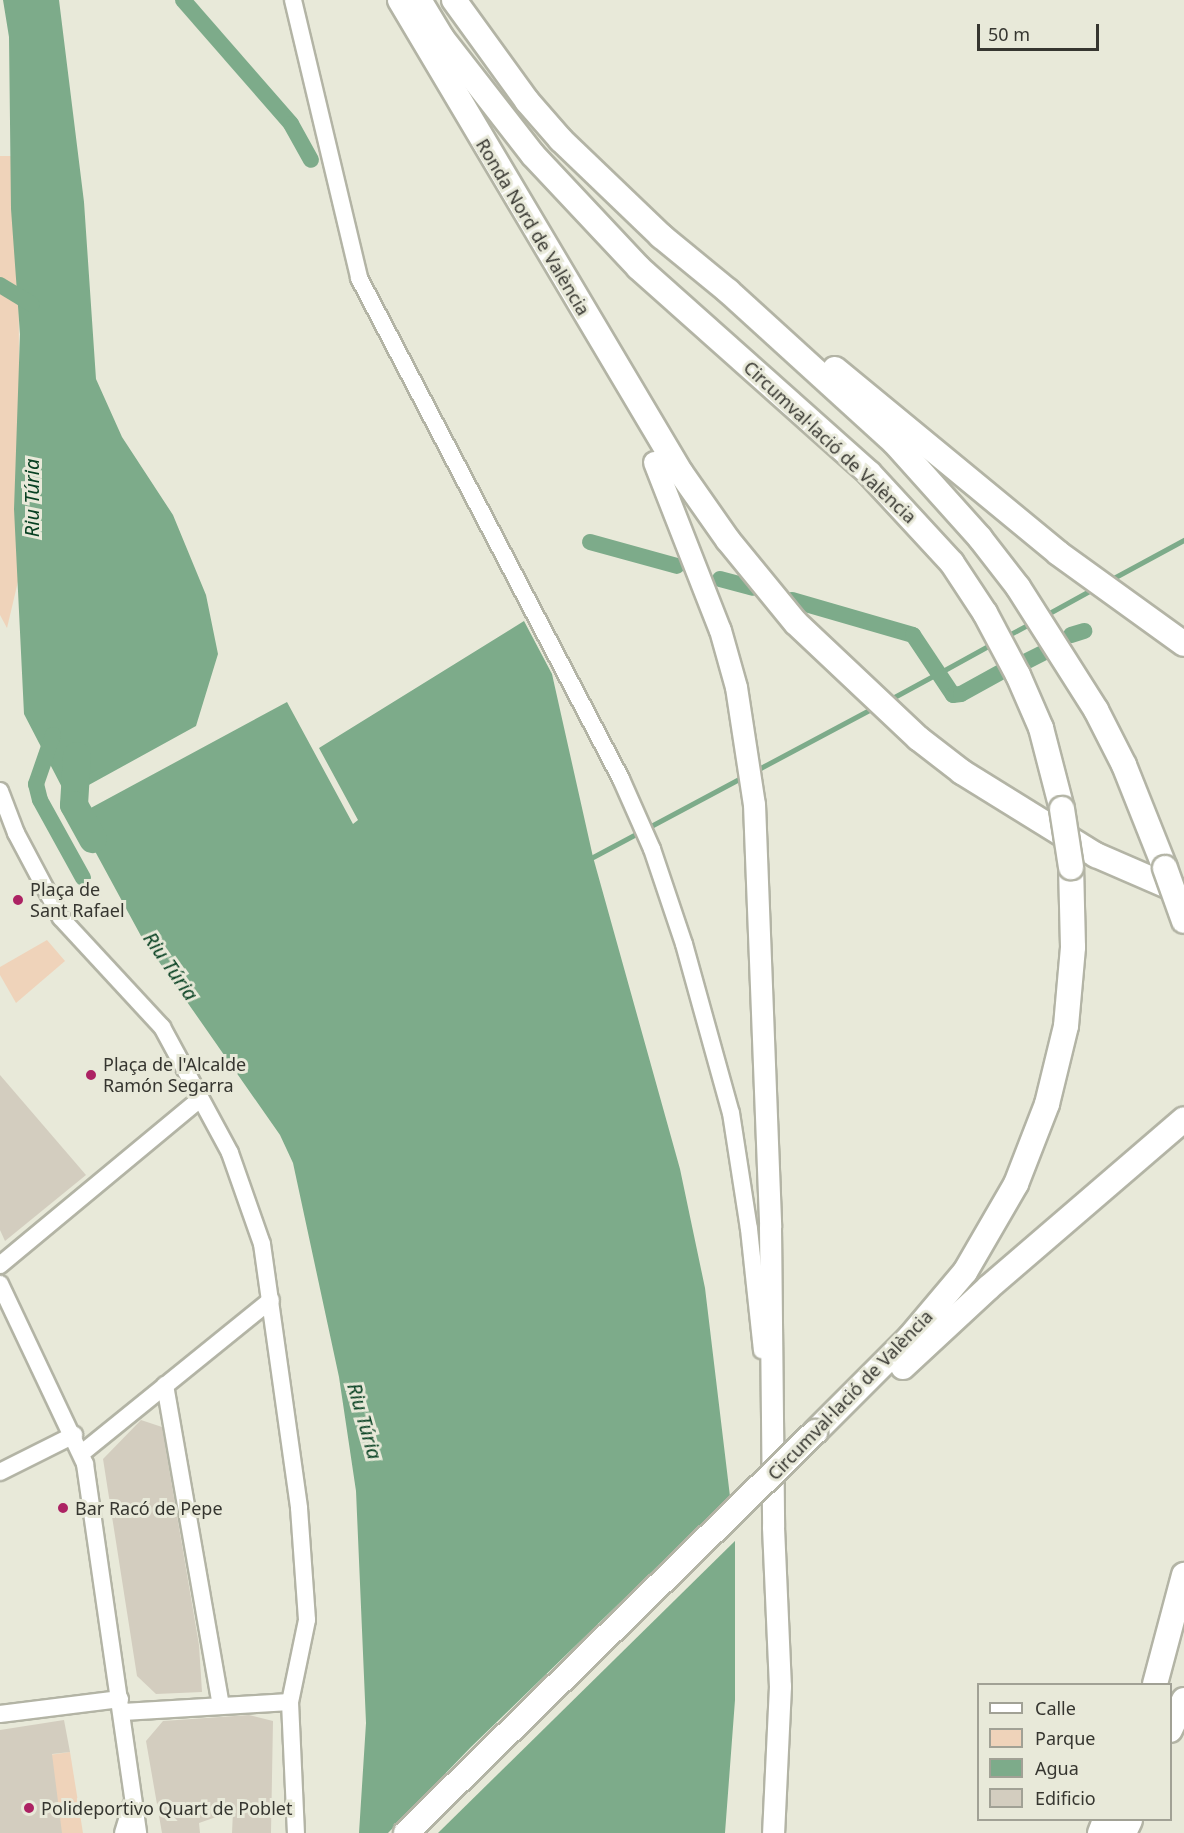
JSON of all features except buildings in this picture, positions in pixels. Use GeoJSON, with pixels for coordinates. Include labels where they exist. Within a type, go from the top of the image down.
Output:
{"type":"FeatureCollection","features":[{"type":"Feature","properties":{"kind":"highway","name":"Ronda Nord de València"},"geometry":{"type":"LineString","coordinates":[[400,0],[616,366]]}},
{"type":"Feature","properties":{"kind":"highway","name":"Circumval·lació de València"},"geometry":{"type":"LineString","coordinates":[[406,1833],[815,1442],[965,1272],[1016,1184],[1047,1104],[1066,1026],[1073,946],[1071,867],[1062,809],[1041,728],[1018,675],[985,613],[952,563],[905,509],[639,268],[533,155],[442,38],[419,0]]}},
{"type":"Feature","properties":{"kind":"highway"},"geometry":{"type":"LineString","coordinates":[[454,0],[527,101],[561,140],[661,236],[728,291],[902,450],[974,529],[1018,588],[1064,657],[1124,765],[1184,921]]}},
{"type":"Feature","properties":{"kind":"highway"},"geometry":{"type":"LineString","coordinates":[[728,291],[784,326],[1058,553],[1145,620],[1184,645]]}},
{"type":"Feature","properties":{"kind":"highway"},"geometry":{"type":"LineString","coordinates":[[616,366],[654,462]]}},
{"type":"Feature","properties":{"kind":"highway"},"geometry":{"type":"LineString","coordinates":[[616,366],[681,473],[728,540],[796,623],[844,671],[918,738],[1025,814],[1096,855],[1184,893]]}},
{"type":"Feature","properties":{"kind":"highway"},"geometry":{"type":"LineString","coordinates":[[423,1833],[815,1442],[1158,1139],[1184,1119]]}},
{"type":"Feature","properties":{"kind":"highway"},"geometry":{"type":"LineString","coordinates":[[1155,1683],[1184,1575]]}},
{"type":"Feature","properties":{"kind":"highway"},"geometry":{"type":"LineString","coordinates":[[1172,1726],[1184,1700]]}},
{"type":"Feature","properties":{"kind":"main road"},"geometry":{"type":"LineString","coordinates":[[654,462],[720,630],[747,748],[754,804],[770,1227],[773,1527],[780,1686],[773,1833]]}},
{"type":"Feature","properties":{"kind":"street"},"geometry":{"type":"LineString","coordinates":[[293,0],[359,278],[640,820],[684,944],[731,1113],[760,1322],[773,1527]]}},
{"type":"Feature","properties":{"kind":"street"},"geometry":{"type":"LineString","coordinates":[[0,791],[16,833],[61,918],[162,1027],[199,1101],[230,1153],[262,1245],[299,1508],[307,1620],[290,1702],[296,1833]]}},
{"type":"Feature","properties":{"kind":"street"},"geometry":{"type":"LineString","coordinates":[[0,1265],[199,1101]]}},
{"type":"Feature","properties":{"kind":"street"},"geometry":{"type":"LineString","coordinates":[[0,1284],[82,1453],[121,1705],[138,1833]]}},
{"type":"Feature","properties":{"kind":"street"},"geometry":{"type":"LineString","coordinates":[[82,1453],[271,1300]]}},
{"type":"Feature","properties":{"kind":"street"},"geometry":{"type":"LineString","coordinates":[[165,1385],[221,1705]]}},
{"type":"Feature","properties":{"kind":"street"},"geometry":{"type":"LineString","coordinates":[[0,1472],[74,1435]]}},
{"type":"Feature","properties":{"kind":"street"},"geometry":{"type":"LineString","coordinates":[[0,1712],[121,1705],[290,1702]]}},
{"type":"Feature","properties":{"kind":"street"},"geometry":{"type":"LineString","coordinates":[[123,1833],[133,1801]]}},
{"type":"Feature","properties":{"kind":"street"},"geometry":{"type":"LineString","coordinates":[[133,1801],[147,1833]]}},
{"type":"Feature","properties":{"kind":"green space"},"geometry":{"type":"Polygon","coordinates":[[[0,156],[18,156],[20,573],[7,628],[0,615],[0,156]]]}},
{"type":"Feature","properties":{"kind":"green space"},"geometry":{"type":"Polygon","coordinates":[[[47,940],[65,961],[16,1003],[0,975],[0,967],[47,940]]]}},
{"type":"Feature","properties":{"kind":"green space"},"geometry":{"type":"Polygon","coordinates":[[[70,1752],[83,1833],[0,1833],[0,1762],[70,1752]]]}},
{"type":"Feature","properties":{"kind":"water"},"geometry":{"type":"Polygon","coordinates":[[[3,0],[59,0],[84,202],[96,379],[122,437],[173,515],[206,595],[218,654],[196,726],[67,797],[24,714],[14,509],[20,334],[11,209],[9,37],[3,0]]]}},
{"type":"Feature","properties":{"kind":"water"},"geometry":{"type":"Polygon","coordinates":[[[524,621],[552,674],[593,857],[680,1169],[705,1288],[735,1538],[735,1700],[725,1833],[359,1833],[366,1723],[356,1491],[339,1377],[293,1163],[280,1135],[141,936],[71,807],[78,802],[86,816],[87,810],[287,702],[353,824],[358,820],[319,748],[524,621]]]}},
{"type":"Feature","properties":{"kind":"pier"},"geometry":{"type":"Polygon","coordinates":[[[733,1493],[738,1538],[438,1833],[388,1833],[471,1747],[733,1493]]]}},
{"type":"Feature","properties":{"kind":"waterway"},"geometry":{"type":"LineString","coordinates":[[183,0],[291,124],[311,160]]}},
{"type":"Feature","properties":{"kind":"waterway"},"geometry":{"type":"LineString","coordinates":[[0,285],[32,304]]}},
{"type":"Feature","properties":{"kind":"waterway"},"geometry":{"type":"LineString","coordinates":[[1110,580],[1184,540]]}},
{"type":"Feature","properties":{"kind":"waterway"},"geometry":{"type":"LineString","coordinates":[[590,542],[677,566]]}},
{"type":"Feature","properties":{"kind":"waterway"},"geometry":{"type":"LineString","coordinates":[[720,579],[753,588]]}},
{"type":"Feature","properties":{"kind":"waterway"},"geometry":{"type":"LineString","coordinates":[[1044,616],[1095,588]]}},
{"type":"Feature","properties":{"kind":"waterway"},"geometry":{"type":"LineString","coordinates":[[792,600],[913,635],[953,695],[961,694],[1001,672]]}},
{"type":"Feature","properties":{"kind":"waterway"},"geometry":{"type":"LineString","coordinates":[[1005,637],[1031,623]]}},
{"type":"Feature","properties":{"kind":"waterway"},"geometry":{"type":"LineString","coordinates":[[1071,635],[1084,631]]}},
{"type":"Feature","properties":{"kind":"waterway"},"geometry":{"type":"LineString","coordinates":[[941,672],[992,644]]}},
{"type":"Feature","properties":{"kind":"waterway"},"geometry":{"type":"LineString","coordinates":[[1027,661],[1047,651]]}},
{"type":"Feature","properties":{"kind":"waterway"},"geometry":{"type":"LineString","coordinates":[[887,701],[935,675]]}},
{"type":"Feature","properties":{"kind":"waterway"},"geometry":{"type":"LineString","coordinates":[[755,771],[875,707]]}},
{"type":"Feature","properties":{"kind":"waterway"},"geometry":{"type":"LineString","coordinates":[[53,735],[36,784],[40,800],[83,878]]}},
{"type":"Feature","properties":{"kind":"waterway","name":"Riu Túria"},"geometry":{"type":"LineString","coordinates":[[77,756],[74,805],[93,839]]}},
{"type":"Feature","properties":{"kind":"waterway"},"geometry":{"type":"LineString","coordinates":[[593,857],[745,776]]}},
{"type":"Feature","properties":{"kind":"place","name":"Plaça de Sant Rafael"},"geometry":{"type":"Point","coordinates":[18,900]}},
{"type":"Feature","properties":{"kind":"place","name":"Plaça de l'Alcalde Ramón Segarra"},"geometry":{"type":"Point","coordinates":[91,1075]}},
{"type":"Feature","properties":{"kind":"place","name":"Bar Racó de Pepe"},"geometry":{"type":"Point","coordinates":[63,1508]}},
{"type":"Feature","properties":{"kind":"place","name":"Polideportivo Quart de Poblet"},"geometry":{"type":"Point","coordinates":[29,1808]}}]}
